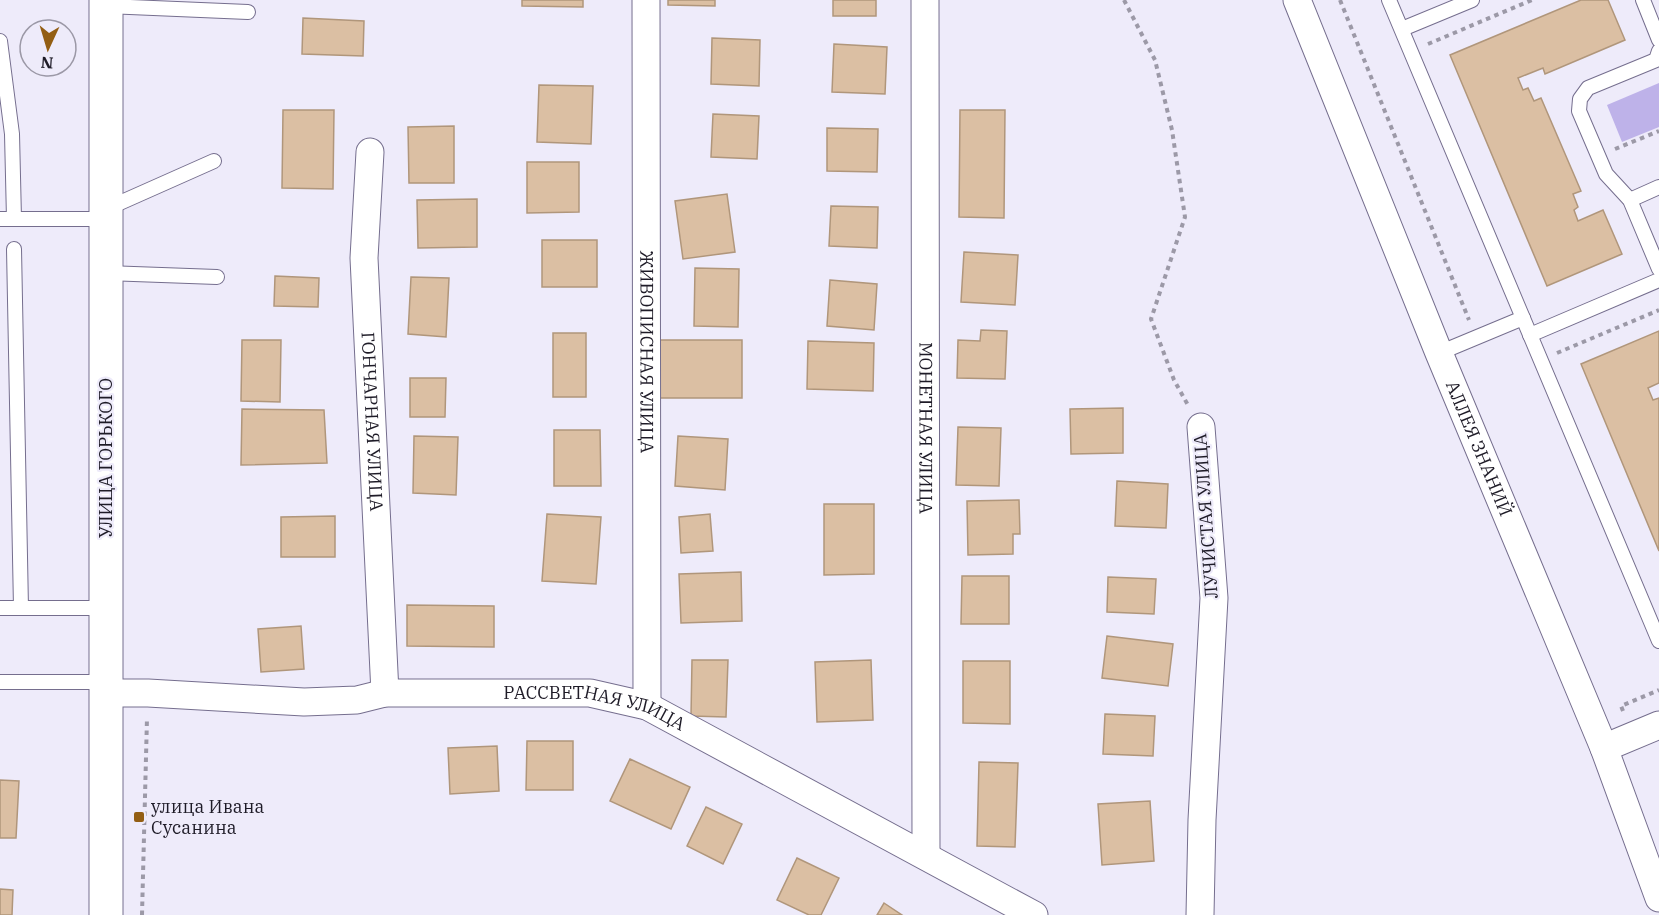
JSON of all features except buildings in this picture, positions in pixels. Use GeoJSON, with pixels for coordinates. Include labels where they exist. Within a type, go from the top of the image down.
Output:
{"type":"FeatureCollection","features":[{"type":"Feature","properties":{"kind":"main road","name":"УЛИЦА ГОРЬКОГО"},"geometry":{"type":"LineString","coordinates":[[106,3],[106,915]]}},
{"type":"Feature","properties":{"kind":"street","name":"ЖИВОПИСНАЯ УЛИЦА"},"geometry":{"type":"LineString","coordinates":[[646,0],[647,706]]}},
{"type":"Feature","properties":{"kind":"street","name":"МОНЕТНАЯ УЛИЦА"},"geometry":{"type":"LineString","coordinates":[[925,0],[926,856]]}},
{"type":"Feature","properties":{"kind":"street","name":"АЛЛЕЯ ЗНАНИЙ"},"geometry":{"type":"LineString","coordinates":[[1297,0],[1439,353],[1604,748],[1659,898]]}},
{"type":"Feature","properties":{"kind":"street","name":"ГОНЧАРНАЯ УЛИЦА"},"geometry":{"type":"LineString","coordinates":[[370,152],[364,258],[385,693]]}},
{"type":"Feature","properties":{"kind":"street","name":"ЛУЧИСТАЯ УЛИЦА"},"geometry":{"type":"LineString","coordinates":[[1200,915],[1203,798],[1214,598],[1201,427]]}},
{"type":"Feature","properties":{"kind":"street","name":"РАССВЕТНАЯ УЛИЦА"},"geometry":{"type":"LineString","coordinates":[[106,688],[148,693],[304,702],[357,700],[385,693],[590,693],[647,706],[1034,915]]}},
{"type":"Feature","properties":{"kind":"street"},"geometry":{"type":"LineString","coordinates":[[1604,748],[1659,725]]}},
{"type":"Feature","properties":{"kind":"lane"},"geometry":{"type":"LineString","coordinates":[[1389,0],[1659,641]]}},
{"type":"Feature","properties":{"kind":"lane"},"geometry":{"type":"LineString","coordinates":[[1402,29],[1472,0]]}},
{"type":"Feature","properties":{"kind":"lane"},"geometry":{"type":"LineString","coordinates":[[1643,0],[1659,40]]}},
{"type":"Feature","properties":{"kind":"lane"},"geometry":{"type":"LineString","coordinates":[[106,3],[248,12]]}},
{"type":"Feature","properties":{"kind":"lane"},"geometry":{"type":"LineString","coordinates":[[0,41],[12,134],[7,219],[106,214],[214,161]]}},
{"type":"Feature","properties":{"kind":"lane"},"geometry":{"type":"LineString","coordinates":[[1659,51],[1656,60],[1588,88],[1580,99],[1579,111],[1606,174],[1630,200],[1659,269]]}},
{"type":"Feature","properties":{"kind":"lane"},"geometry":{"type":"LineString","coordinates":[[1630,200],[1659,187]]}},
{"type":"Feature","properties":{"kind":"lane"},"geometry":{"type":"LineString","coordinates":[[14,249],[21,608]]}},
{"type":"Feature","properties":{"kind":"lane"},"geometry":{"type":"LineString","coordinates":[[106,273],[217,277]]}},
{"type":"Feature","properties":{"kind":"lane"},"geometry":{"type":"LineString","coordinates":[[1530,335],[1659,280]]}},
{"type":"Feature","properties":{"kind":"lane"},"geometry":{"type":"LineString","coordinates":[[1439,353],[1523,318]]}},
{"type":"Feature","properties":{"kind":"lane"},"geometry":{"type":"LineString","coordinates":[[0,608],[106,608]]}},
{"type":"Feature","properties":{"kind":"lane"},"geometry":{"type":"LineString","coordinates":[[0,682],[106,688]]}},
{"type":"Feature","properties":{"kind":"path","name":"ЛУЧИСТАЯ УЛИЦА"},"geometry":{"type":"LineString","coordinates":[[1124,0],[1155,60],[1172,130],[1185,217],[1151,319],[1174,380],[1201,427]]}},
{"type":"Feature","properties":{"kind":"path"},"geometry":{"type":"LineString","coordinates":[[1425,45],[1532,0]]}},
{"type":"Feature","properties":{"kind":"path"},"geometry":{"type":"LineString","coordinates":[[1598,156],[1659,131]]}},
{"type":"Feature","properties":{"kind":"path"},"geometry":{"type":"LineString","coordinates":[[1615,139],[1619,148]]}},
{"type":"Feature","properties":{"kind":"path"},"geometry":{"type":"LineString","coordinates":[[1541,360],[1659,310]]}},
{"type":"Feature","properties":{"kind":"path"},"geometry":{"type":"LineString","coordinates":[[1625,714],[1621,706],[1659,690]]}},
{"type":"Feature","properties":{"kind":"path"},"geometry":{"type":"LineString","coordinates":[[142,915],[148,693]]}},
{"type":"Feature","properties":{"kind":"shaded area"},"geometry":{"type":"Polygon","coordinates":[[[1659,83],[1659,127],[1622,142],[1607,105],[1659,83]]]}},
{"type":"Feature","properties":{"kind":"place","name":"улица Ивана Сусанина"},"geometry":{"type":"Point","coordinates":[139,817]}}]}
